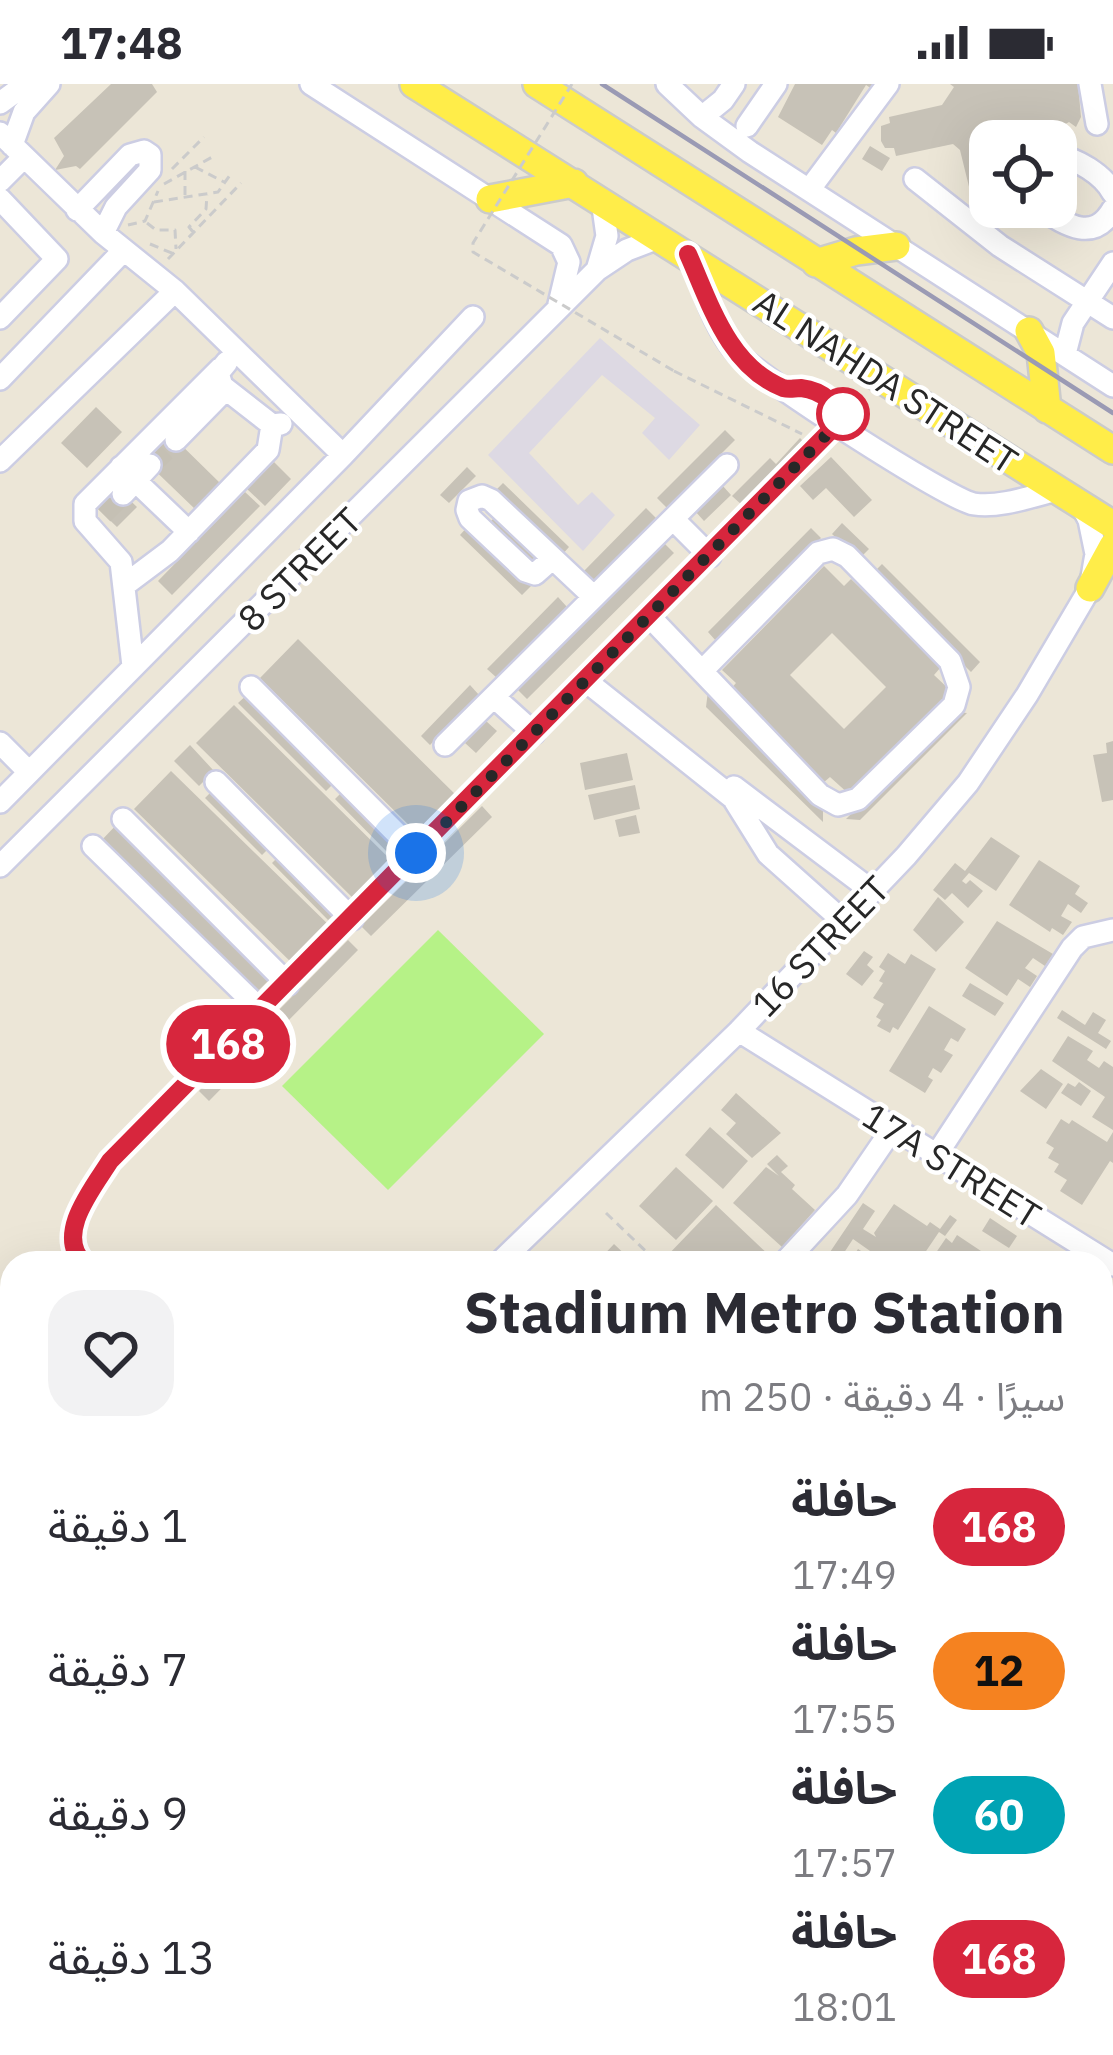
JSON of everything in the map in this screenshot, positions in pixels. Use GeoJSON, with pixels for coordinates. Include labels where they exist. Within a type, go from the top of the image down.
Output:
{"type":"FeatureCollection","features":[{"type":"Feature","properties":{"kind":"main road","name":"AL NAHDA STREET"},"geometry":{"type":"LineString","coordinates":[[414,84],[1113,525]]}},
{"type":"Feature","properties":{"kind":"main road","name":"AL NAHDA STREET"},"geometry":{"type":"LineString","coordinates":[[537,84],[1113,450]]}},
{"type":"Feature","properties":{"kind":"main road"},"geometry":{"type":"LineString","coordinates":[[490,199],[574,182]]}},
{"type":"Feature","properties":{"kind":"main road"},"geometry":{"type":"LineString","coordinates":[[816,263],[896,246]]}},
{"type":"Feature","properties":{"kind":"main road"},"geometry":{"type":"LineString","coordinates":[[1033,334],[1041,353],[1047,409]]}},
{"type":"Feature","properties":{"kind":"main road"},"geometry":{"type":"LineString","coordinates":[[1102,580],[1113,546]]}},
{"type":"Feature","properties":{"kind":"street"},"geometry":{"type":"LineString","coordinates":[[0,182],[12,145],[14,100],[49,84]]}},
{"type":"Feature","properties":{"kind":"street"},"geometry":{"type":"LineString","coordinates":[[311,84],[553,240],[566,253],[568,271],[557,313]]}},
{"type":"Feature","properties":{"kind":"street"},"geometry":{"type":"LineString","coordinates":[[667,84],[750,152],[1113,386]]}},
{"type":"Feature","properties":{"kind":"street"},"geometry":{"type":"LineString","coordinates":[[711,124],[734,84]]}},
{"type":"Feature","properties":{"kind":"street"},"geometry":{"type":"LineString","coordinates":[[750,152],[747,126],[776,84]]}},
{"type":"Feature","properties":{"kind":"street"},"geometry":{"type":"LineString","coordinates":[[809,190],[888,84]]}},
{"type":"Feature","properties":{"kind":"street"},"geometry":{"type":"LineString","coordinates":[[1090,84],[1097,124]]}},
{"type":"Feature","properties":{"kind":"street"},"geometry":{"type":"LineString","coordinates":[[711,124],[747,126]]}},
{"type":"Feature","properties":{"kind":"street"},"geometry":{"type":"LineString","coordinates":[[12,145],[77,210],[134,241],[272,425],[268,451],[189,532],[126,584]]}},
{"type":"Feature","properties":{"kind":"street"},"geometry":{"type":"LineString","coordinates":[[77,210],[130,155],[144,151],[150,155],[150,170],[116,207],[105,228]]}},
{"type":"Feature","properties":{"kind":"street"},"geometry":{"type":"LineString","coordinates":[[1075,228],[1096,228],[1112,209],[1106,181],[1077,162]]}},
{"type":"Feature","properties":{"kind":"street"},"geometry":{"type":"LineString","coordinates":[[914,179],[987,237],[1113,318]]}},
{"type":"Feature","properties":{"kind":"street"},"geometry":{"type":"LineString","coordinates":[[0,199],[54,251],[56,262],[0,318]]}},
{"type":"Feature","properties":{"kind":"street"},"geometry":{"type":"LineString","coordinates":[[596,271],[607,236],[602,200]]}},
{"type":"Feature","properties":{"kind":"street","name":"8 STREET"},"geometry":{"type":"LineString","coordinates":[[0,866],[596,271],[627,250],[661,237]]}},
{"type":"Feature","properties":{"kind":"street"},"geometry":{"type":"LineString","coordinates":[[0,379],[134,241]]}},
{"type":"Feature","properties":{"kind":"street"},"geometry":{"type":"LineString","coordinates":[[688,254],[731,345],[753,368],[842,426],[963,501],[1069,498]]}},
{"type":"Feature","properties":{"kind":"street"},"geometry":{"type":"LineString","coordinates":[[1065,354],[1073,323],[1113,263]]}},
{"type":"Feature","properties":{"kind":"street"},"geometry":{"type":"LineString","coordinates":[[0,461],[175,291]]}},
{"type":"Feature","properties":{"kind":"street"},"geometry":{"type":"LineString","coordinates":[[0,802],[473,317]]}},
{"type":"Feature","properties":{"kind":"street"},"geometry":{"type":"LineString","coordinates":[[1033,334],[1073,323]]}},
{"type":"Feature","properties":{"kind":"street"},"geometry":{"type":"LineString","coordinates":[[228,370],[295,410],[343,454]]}},
{"type":"Feature","properties":{"kind":"street"},"geometry":{"type":"LineString","coordinates":[[176,440],[228,370]]}},
{"type":"Feature","properties":{"kind":"street"},"geometry":{"type":"LineString","coordinates":[[133,666],[122,562],[96,521],[83,512],[85,504],[132,477],[228,370]]}},
{"type":"Feature","properties":{"kind":"street"},"geometry":{"type":"LineString","coordinates":[[272,425],[282,424],[295,410]]}},
{"type":"Feature","properties":{"kind":"street"},"geometry":{"type":"LineString","coordinates":[[74,1251],[72,1234],[110,1161],[842,426]]}},
{"type":"Feature","properties":{"kind":"street"},"geometry":{"type":"LineString","coordinates":[[445,745],[727,465]]}},
{"type":"Feature","properties":{"kind":"street"},"geometry":{"type":"LineString","coordinates":[[132,477],[189,532]]}},
{"type":"Feature","properties":{"kind":"street","name":"16 STREET"},"geometry":{"type":"LineString","coordinates":[[511,1251],[746,1024],[968,783],[1102,580],[1089,520],[1069,498]]}},
{"type":"Feature","properties":{"kind":"street"},"geometry":{"type":"LineString","coordinates":[[673,519],[710,556]]}},
{"type":"Feature","properties":{"kind":"street"},"geometry":{"type":"LineString","coordinates":[[650,616],[820,795],[838,806],[858,800],[954,704],[959,687],[950,661],[847,556],[833,549],[818,553],[703,671]]}},
{"type":"Feature","properties":{"kind":"street"},"geometry":{"type":"LineString","coordinates":[[552,559],[594,597]]}},
{"type":"Feature","properties":{"kind":"street"},"geometry":{"type":"LineString","coordinates":[[586,681],[739,804],[768,854],[843,921]]}},
{"type":"Feature","properties":{"kind":"street"},"geometry":{"type":"LineString","coordinates":[[251,687],[416,853]]}},
{"type":"Feature","properties":{"kind":"street"},"geometry":{"type":"LineString","coordinates":[[494,697],[534,733]]}},
{"type":"Feature","properties":{"kind":"street"},"geometry":{"type":"LineString","coordinates":[[0,742],[29,772]]}},
{"type":"Feature","properties":{"kind":"street"},"geometry":{"type":"LineString","coordinates":[[693,763],[755,800],[872,891]]}},
{"type":"Feature","properties":{"kind":"street"},"geometry":{"type":"LineString","coordinates":[[216,782],[352,919]]}},
{"type":"Feature","properties":{"kind":"street"},"geometry":{"type":"LineString","coordinates":[[123,819],[288,983]]}},
{"type":"Feature","properties":{"kind":"street"},"geometry":{"type":"LineString","coordinates":[[93,846],[261,1010]]}},
{"type":"Feature","properties":{"kind":"street"},"geometry":{"type":"LineString","coordinates":[[938,1154],[1072,948],[1083,937],[1105,930]]}},
{"type":"Feature","properties":{"kind":"street","name":"17A STREET"},"geometry":{"type":"LineString","coordinates":[[746,1024],[792,1064],[1088,1251]]}},
{"type":"Feature","properties":{"kind":"street"},"geometry":{"type":"LineString","coordinates":[[795,1251],[847,1195],[892,1128]]}},
{"type":"Feature","properties":{"kind":"path"},"geometry":{"type":"LineString","coordinates":[[572,84],[473,243],[473,252],[674,371],[821,443]]}},
{"type":"Feature","properties":{"kind":"path"},"geometry":{"type":"LineString","coordinates":[[191,149],[195,166],[224,186]]}},
{"type":"Feature","properties":{"kind":"path"},"geometry":{"type":"LineString","coordinates":[[105,228],[145,221],[165,182],[214,156]]}},
{"type":"Feature","properties":{"kind":"path"},"geometry":{"type":"LineString","coordinates":[[185,171],[185,198]]}},
{"type":"Feature","properties":{"kind":"path"},"geometry":{"type":"LineString","coordinates":[[223,203],[230,175]]}},
{"type":"Feature","properties":{"kind":"path"},"geometry":{"type":"LineString","coordinates":[[165,182],[172,200]]}},
{"type":"Feature","properties":{"kind":"path"},"geometry":{"type":"LineString","coordinates":[[154,273],[242,183]]}},
{"type":"Feature","properties":{"kind":"path"},"geometry":{"type":"LineString","coordinates":[[152,203],[207,194],[224,186]]}},
{"type":"Feature","properties":{"kind":"path"},"geometry":{"type":"LineString","coordinates":[[194,233],[189,226],[206,209],[207,194]]}},
{"type":"Feature","properties":{"kind":"path"},"geometry":{"type":"LineString","coordinates":[[145,221],[156,230],[176,230],[175,252]]}},
{"type":"Feature","properties":{"kind":"path"},"geometry":{"type":"LineString","coordinates":[[136,225],[134,241],[175,252]]}},
{"type":"Feature","properties":{"kind":"path"},"geometry":{"type":"LineString","coordinates":[[155,246],[156,230]]}},
{"type":"Feature","properties":{"kind":"path"},"geometry":{"type":"LineString","coordinates":[[606,1213],[646,1251]]}},
{"type":"Feature","properties":{"kind":"shaded area"},"geometry":{"type":"Polygon","coordinates":[[[600,338],[700,425],[669,460],[642,433],[655,418],[602,375],[529,453],[578,505],[592,492],[615,515],[583,551],[488,455],[600,338]]]}},
{"type":"Feature","properties":{"kind":"green space"},"geometry":{"type":"Polygon","coordinates":[[[438,930],[544,1034],[388,1190],[282,1086],[438,930]]]}},
{"type":"Feature","properties":{"kind":"building"},"geometry":{"type":"Polygon","coordinates":[[[111,84],[152,84],[157,92],[80,169],[55,170],[64,156],[54,138],[111,84]]]}},
{"type":"Feature","properties":{"kind":"building"},"geometry":{"type":"Polygon","coordinates":[[[795,84],[884,84],[878,93],[866,85],[836,133],[832,130],[822,145],[778,117],[795,84]]]}},
{"type":"Feature","properties":{"kind":"building"},"geometry":{"type":"Polygon","coordinates":[[[950,84],[1078,84],[1081,117],[1077,125],[1077,120],[969,120],[969,187],[960,150],[953,144],[896,156],[894,148],[885,148],[881,141],[881,126],[890,123],[889,117],[942,105],[954,87],[950,84]]]}},
{"type":"Feature","properties":{"kind":"building"},"geometry":{"type":"Polygon","coordinates":[[[870,146],[890,158],[882,171],[862,159],[870,146]]]}},
{"type":"Feature","properties":{"kind":"building"},"geometry":{"type":"Polygon","coordinates":[[[96,407],[122,432],[87,468],[61,443],[96,407]]]}},
{"type":"Feature","properties":{"kind":"building"},"geometry":{"type":"Polygon","coordinates":[[[725,430],[735,440],[667,508],[657,498],[725,430]]]}},
{"type":"Feature","properties":{"kind":"building"},"geometry":{"type":"Polygon","coordinates":[[[168,432],[221,484],[196,510],[142,458],[168,432]]]}},
{"type":"Feature","properties":{"kind":"building"},"geometry":{"type":"Polygon","coordinates":[[[800,438],[810,448],[743,506],[732,496],[770,458],[776,464],[800,438]]]}},
{"type":"Feature","properties":{"kind":"building"},"geometry":{"type":"Polygon","coordinates":[[[831,457],[872,500],[854,517],[826,488],[813,500],[800,486],[831,457]]]}},
{"type":"Feature","properties":{"kind":"building"},"geometry":{"type":"Polygon","coordinates":[[[274,462],[291,479],[265,506],[247,489],[274,462]]]}},
{"type":"Feature","properties":{"kind":"building"},"geometry":{"type":"Polygon","coordinates":[[[467,467],[476,476],[449,503],[440,495],[467,467]]]}},
{"type":"Feature","properties":{"kind":"building"},"geometry":{"type":"Polygon","coordinates":[[[503,483],[569,547],[561,556],[494,492],[503,483]]]}},
{"type":"Feature","properties":{"kind":"building"},"geometry":{"type":"Polygon","coordinates":[[[722,485],[731,495],[704,521],[695,511],[722,485]]]}},
{"type":"Feature","properties":{"kind":"building"},"geometry":{"type":"Polygon","coordinates":[[[115,486],[137,507],[117,527],[95,506],[115,486]]]}},
{"type":"Feature","properties":{"kind":"building"},"geometry":{"type":"Polygon","coordinates":[[[245,492],[260,506],[172,595],[158,581],[245,492]]]}},
{"type":"Feature","properties":{"kind":"building"},"geometry":{"type":"Polygon","coordinates":[[[646,508],[656,518],[592,582],[583,572],[646,508]]]}},
{"type":"Feature","properties":{"kind":"building"},"geometry":{"type":"Polygon","coordinates":[[[497,515],[542,559],[532,568],[488,524],[497,515]]]}},
{"type":"Feature","properties":{"kind":"building"},"geometry":{"type":"Polygon","coordinates":[[[842,523],[869,549],[859,559],[832,534],[842,523]]]}},
{"type":"Feature","properties":{"kind":"building"},"geometry":{"type":"Polygon","coordinates":[[[469,525],[531,586],[522,595],[460,535],[469,525]]]}},
{"type":"Feature","properties":{"kind":"building"},"geometry":{"type":"Polygon","coordinates":[[[811,528],[821,538],[717,642],[708,632],[811,528]]]}},
{"type":"Feature","properties":{"kind":"building"},"geometry":{"type":"Polygon","coordinates":[[[664,543],[674,553],[527,699],[518,690],[664,543]]]}},
{"type":"Feature","properties":{"kind":"building"},"geometry":{"type":"Polygon","coordinates":[[[882,564],[980,662],[971,672],[872,574],[882,564]]]}},
{"type":"Feature","properties":{"kind":"building"},"geometry":{"type":"Polygon","coordinates":[[[824,566],[844,586],[851,579],[941,667],[934,675],[952,692],[850,795],[830,777],[823,783],[729,691],[736,683],[722,670],[824,566]],[[832,633],[790,675],[844,729],[886,687],[832,633]]]}},
{"type":"Feature","properties":{"kind":"building"},"geometry":{"type":"Polygon","coordinates":[[[558,597],[567,607],[497,678],[487,669],[558,597]]]}},
{"type":"Feature","properties":{"kind":"building"},"geometry":{"type":"Polygon","coordinates":[[[298,639],[462,801],[424,840],[260,678],[298,639]]]}},
{"type":"Feature","properties":{"kind":"building"},"geometry":{"type":"Polygon","coordinates":[[[470,685],[479,695],[430,745],[421,736],[470,685]]]}},
{"type":"Feature","properties":{"kind":"building"},"geometry":{"type":"Polygon","coordinates":[[[708,691],[823,806],[823,822],[706,707],[708,691]]]}},
{"type":"Feature","properties":{"kind":"building"},"geometry":{"type":"Polygon","coordinates":[[[249,693],[337,780],[326,791],[238,703],[249,693]]]}},
{"type":"Feature","properties":{"kind":"building"},"geometry":{"type":"Polygon","coordinates":[[[234,705],[397,866],[359,904],[196,743],[234,705]]]}},
{"type":"Feature","properties":{"kind":"building"},"geometry":{"type":"Polygon","coordinates":[[[953,712],[967,713],[860,820],[846,819],[953,712]]]}},
{"type":"Feature","properties":{"kind":"building"},"geometry":{"type":"Polygon","coordinates":[[[486,721],[497,731],[476,753],[465,743],[486,721]]]}},
{"type":"Feature","properties":{"kind":"building"},"geometry":{"type":"Polygon","coordinates":[[[1113,741],[1113,800],[1102,802],[1093,755],[1107,753],[1106,743],[1113,741]]]}},
{"type":"Feature","properties":{"kind":"building"},"geometry":{"type":"Polygon","coordinates":[[[190,745],[214,771],[199,786],[174,761],[190,745]]]}},
{"type":"Feature","properties":{"kind":"building"},"geometry":{"type":"Polygon","coordinates":[[[627,753],[633,780],[585,790],[580,763],[627,753]]]}},
{"type":"Feature","properties":{"kind":"building"},"geometry":{"type":"Polygon","coordinates":[[[171,771],[334,930],[297,968],[134,809],[171,771]]]}},
{"type":"Feature","properties":{"kind":"building"},"geometry":{"type":"Polygon","coordinates":[[[635,785],[640,809],[594,820],[588,795],[635,785]]]}},
{"type":"Feature","properties":{"kind":"building"},"geometry":{"type":"Polygon","coordinates":[[[215,788],[272,845],[262,855],[205,798],[215,788]]]}},
{"type":"Feature","properties":{"kind":"building"},"geometry":{"type":"Polygon","coordinates":[[[346,788],[403,847],[392,857],[335,799],[346,788]]]}},
{"type":"Feature","properties":{"kind":"building"},"geometry":{"type":"Polygon","coordinates":[[[482,806],[492,817],[371,936],[361,926],[482,806]]]}},
{"type":"Feature","properties":{"kind":"building"},"geometry":{"type":"Polygon","coordinates":[[[636,815],[640,833],[619,837],[615,820],[636,815]]]}},
{"type":"Feature","properties":{"kind":"building"},"geometry":{"type":"Polygon","coordinates":[[[119,822],[274,975],[254,995],[100,842],[119,822]]]}},
{"type":"Feature","properties":{"kind":"building"},"geometry":{"type":"Polygon","coordinates":[[[991,837],[1020,856],[996,891],[969,873],[962,881],[970,880],[983,891],[968,908],[952,893],[945,900],[933,890],[955,863],[965,871],[991,837]]]}},
{"type":"Feature","properties":{"kind":"building"},"geometry":{"type":"Polygon","coordinates":[[[281,854],[338,911],[328,920],[272,863],[281,854]]]}},
{"type":"Feature","properties":{"kind":"building"},"geometry":{"type":"Polygon","coordinates":[[[1039,860],[1080,886],[1075,894],[1088,903],[1081,913],[1068,904],[1061,916],[1072,922],[1063,935],[1052,928],[1050,932],[1009,905],[1039,860]]]}},
{"type":"Feature","properties":{"kind":"building"},"geometry":{"type":"Polygon","coordinates":[[[938,897],[964,922],[936,952],[913,930],[938,897]]]}},
{"type":"Feature","properties":{"kind":"building"},"geometry":{"type":"Polygon","coordinates":[[[997,921],[1053,954],[1045,966],[1033,958],[1025,968],[1037,976],[1030,987],[1018,979],[1007,996],[965,968],[997,921]]]}},
{"type":"Feature","properties":{"kind":"building"},"geometry":{"type":"Polygon","coordinates":[[[348,940],[358,950],[209,1101],[199,1091],[348,940]]]}},
{"type":"Feature","properties":{"kind":"building"},"geometry":{"type":"Polygon","coordinates":[[[864,951],[873,957],[867,965],[874,971],[862,986],[846,974],[864,951]]]}},
{"type":"Feature","properties":{"kind":"building"},"geometry":{"type":"Polygon","coordinates":[[[888,953],[905,964],[911,954],[936,969],[898,1030],[893,1027],[890,1033],[877,1026],[881,1020],[876,1017],[884,1004],[873,998],[883,983],[879,981],[885,971],[879,967],[888,953]]]}},
{"type":"Feature","properties":{"kind":"building"},"geometry":{"type":"Polygon","coordinates":[[[970,983],[1004,1003],[995,1016],[962,996],[970,983]]]}},
{"type":"Feature","properties":{"kind":"building"},"geometry":{"type":"Polygon","coordinates":[[[929,1006],[966,1029],[958,1042],[951,1038],[944,1050],[953,1055],[941,1073],[933,1068],[928,1077],[933,1080],[925,1093],[889,1071],[929,1006]]]}},
{"type":"Feature","properties":{"kind":"building"},"geometry":{"type":"Polygon","coordinates":[[[1062,1010],[1085,1025],[1093,1012],[1106,1020],[1098,1033],[1111,1041],[1106,1049],[1057,1018],[1062,1010]]]}},
{"type":"Feature","properties":{"kind":"building"},"geometry":{"type":"Polygon","coordinates":[[[230,1018],[240,1028],[187,1081],[177,1071],[230,1018]]]}},
{"type":"Feature","properties":{"kind":"building"},"geometry":{"type":"Polygon","coordinates":[[[1068,1036],[1093,1051],[1087,1060],[1099,1068],[1104,1061],[1113,1067],[1113,1130],[1092,1117],[1105,1097],[1052,1061],[1068,1036]]]}},
{"type":"Feature","properties":{"kind":"building"},"geometry":{"type":"Polygon","coordinates":[[[1041,1069],[1063,1084],[1046,1109],[1020,1091],[1041,1069]]]}},
{"type":"Feature","properties":{"kind":"building"},"geometry":{"type":"Polygon","coordinates":[[[1079,1082],[1091,1091],[1081,1106],[1061,1093],[1068,1083],[1075,1087],[1079,1082]]]}},
{"type":"Feature","properties":{"kind":"building"},"geometry":{"type":"Polygon","coordinates":[[[736,1093],[781,1133],[752,1158],[726,1134],[736,1123],[721,1110],[736,1093]]]}},
{"type":"Feature","properties":{"kind":"building"},"geometry":{"type":"Polygon","coordinates":[[[1061,1119],[1069,1124],[1072,1120],[1107,1142],[1113,1132],[1113,1163],[1110,1161],[1082,1205],[1060,1191],[1067,1180],[1054,1172],[1059,1164],[1048,1158],[1054,1148],[1046,1143],[1061,1119]]]}},
{"type":"Feature","properties":{"kind":"building"},"geometry":{"type":"Polygon","coordinates":[[[710,1127],[748,1161],[723,1189],[685,1155],[710,1127]]]}},
{"type":"Feature","properties":{"kind":"building"},"geometry":{"type":"Polygon","coordinates":[[[777,1155],[788,1166],[781,1172],[795,1185],[792,1189],[815,1210],[782,1247],[733,1203],[766,1167],[779,1176],[767,1164],[777,1155]]]}},
{"type":"Feature","properties":{"kind":"building"},"geometry":{"type":"Polygon","coordinates":[[[676,1167],[713,1201],[676,1240],[639,1206],[676,1167]]]}},
{"type":"Feature","properties":{"kind":"building"},"geometry":{"type":"Polygon","coordinates":[[[863,1203],[875,1211],[863,1229],[876,1237],[874,1233],[894,1204],[927,1226],[930,1222],[940,1229],[950,1215],[957,1220],[945,1236],[939,1232],[926,1251],[870,1251],[853,1239],[845,1251],[831,1251],[863,1203]]]}},
{"type":"Feature","properties":{"kind":"building"},"geometry":{"type":"Polygon","coordinates":[[[716,1205],[765,1251],[672,1251],[716,1205]]]}},
{"type":"Feature","properties":{"kind":"building"},"geometry":{"type":"Polygon","coordinates":[[[990,1218],[1017,1236],[1009,1248],[982,1231],[990,1218]]]}},
{"type":"Feature","properties":{"kind":"building"},"geometry":{"type":"Polygon","coordinates":[[[957,1235],[981,1251],[937,1251],[946,1238],[952,1243],[957,1235]]]}},
{"type":"Feature","properties":{"kind":"tunnel"},"geometry":{"type":"LineString","coordinates":[[150,465],[176,440]]}},
{"type":"Feature","properties":{"kind":"tunnel"},"geometry":{"type":"LineString","coordinates":[[103,514],[123,494]]}},
{"type":"Feature","properties":{"kind":"railway"},"geometry":{"type":"LineString","coordinates":[[602,84],[1113,413]]}},
{"type":"Feature","properties":{"kind":"bus line","name":"168"},"geometry":{"type":"LineString","coordinates":[[74,1251],[75,1224],[110,1161],[838,423],[845,428],[845,416],[838,407],[810,390],[787,390],[737,353],[688,254]]}},
{"type":"Feature","properties":{"kind":"route"},"geometry":{"type":"LineString","coordinates":[[416,853],[838,423],[845,428],[843,414]]}}]}
